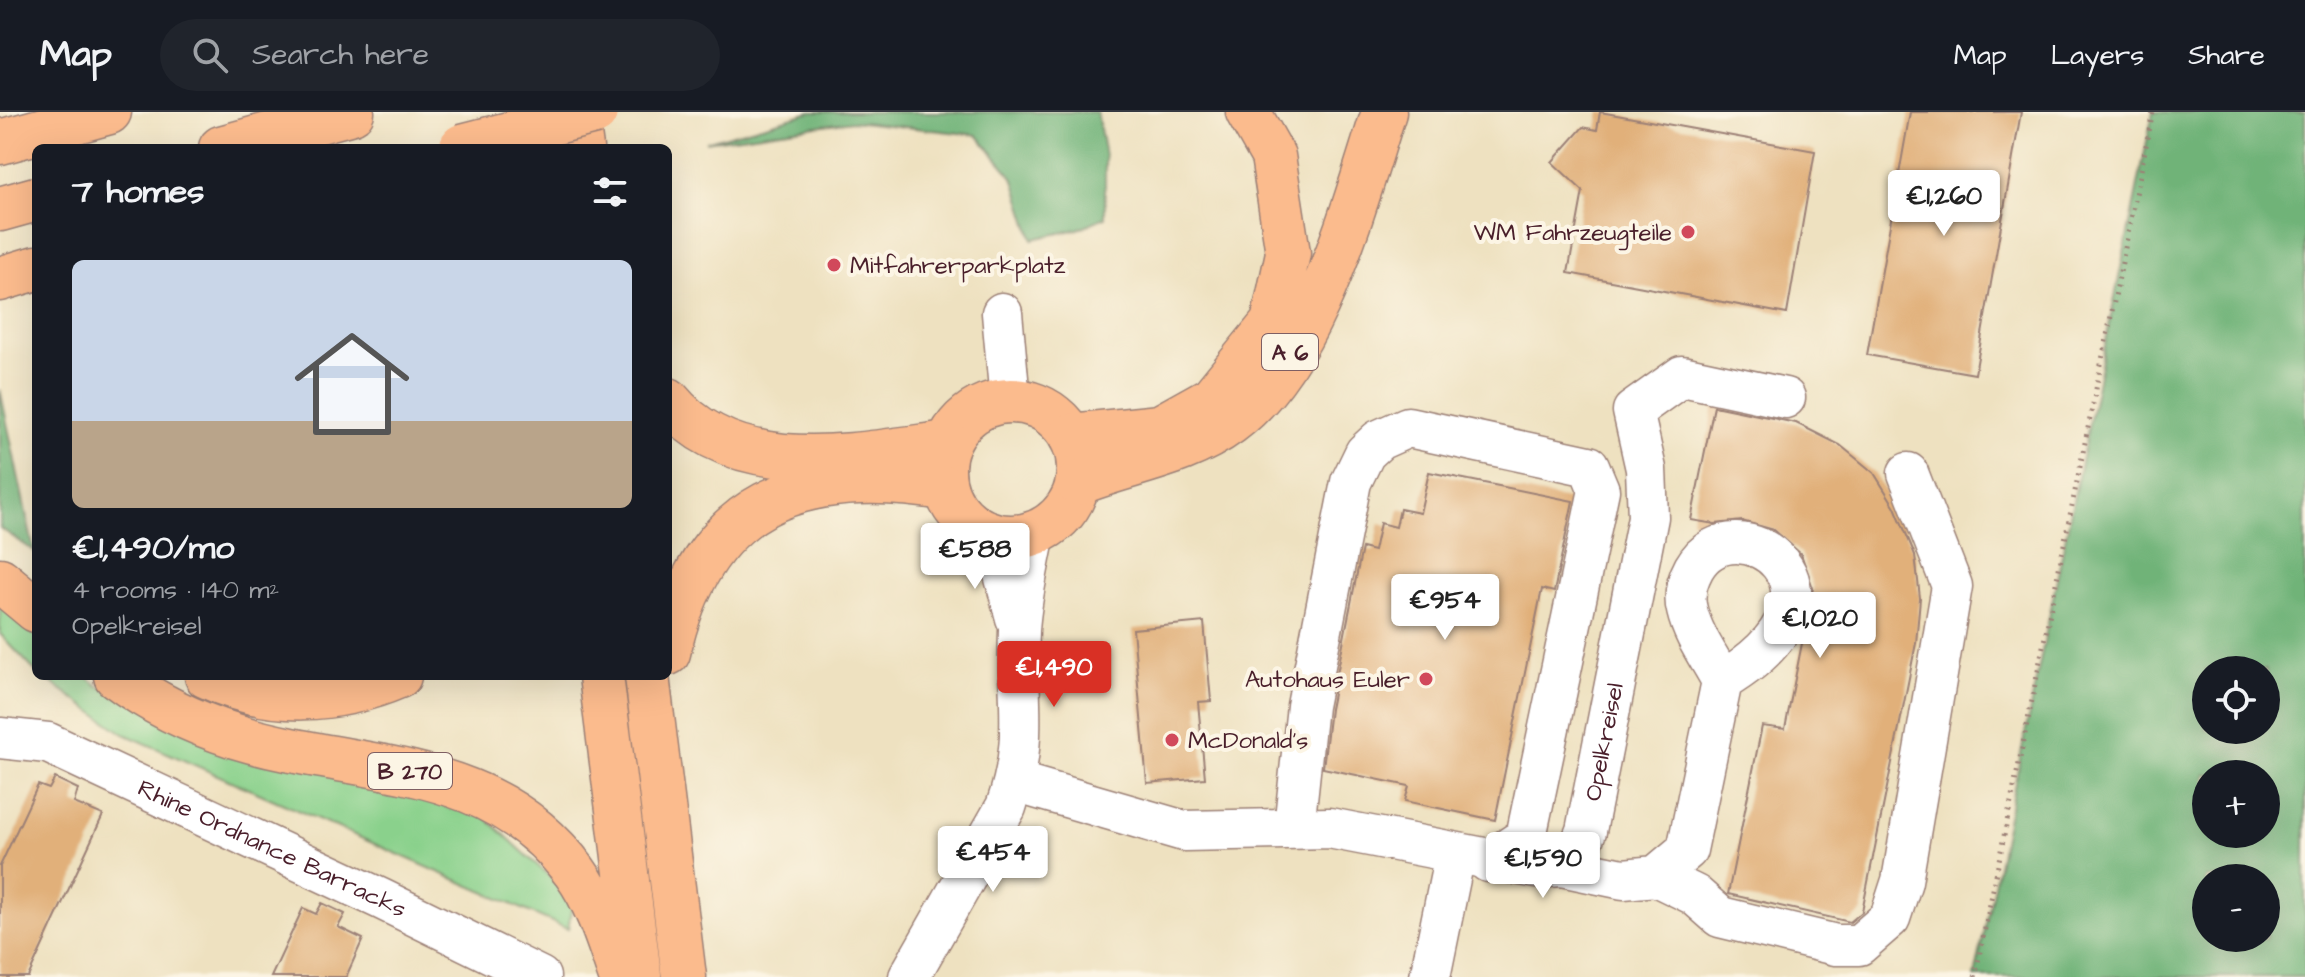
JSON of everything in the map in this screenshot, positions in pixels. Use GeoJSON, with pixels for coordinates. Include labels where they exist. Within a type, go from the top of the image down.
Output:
{"type":"FeatureCollection","features":[{"type":"Feature","properties":{"kind":"main road"},"geometry":{"type":"LineString","coordinates":[[0,142],[109,112]]}},
{"type":"Feature","properties":{"kind":"main road"},"geometry":{"type":"LineString","coordinates":[[236,144],[352,112]]}},
{"type":"Feature","properties":{"kind":"main road"},"geometry":{"type":"LineString","coordinates":[[528,112],[532,144]]}},
{"type":"Feature","properties":{"kind":"main road"},"geometry":{"type":"LineString","coordinates":[[576,112],[580,144]]}},
{"type":"Feature","properties":{"kind":"main road"},"geometry":{"type":"LineString","coordinates":[[470,144],[595,112]]}},
{"type":"Feature","properties":{"kind":"main road"},"geometry":{"type":"LineString","coordinates":[[1071,436],[1160,427],[1212,398],[1273,323],[1288,253],[1273,156],[1248,112]]}},
{"type":"Feature","properties":{"kind":"main road","name":"A 6"},"geometry":{"type":"LineString","coordinates":[[1078,483],[1116,468],[1161,459],[1229,424],[1275,381],[1330,275],[1384,112]]}},
{"type":"Feature","properties":{"kind":"main road"},"geometry":{"type":"LineString","coordinates":[[0,209],[32,200]]}},
{"type":"Feature","properties":{"kind":"main road"},"geometry":{"type":"LineString","coordinates":[[0,279],[32,269]]}},
{"type":"Feature","properties":{"kind":"main road"},"geometry":{"type":"LineString","coordinates":[[1010,400],[1045,411],[1056,417],[1071,436],[1077,451],[1078,483],[1070,504],[1055,521],[1014,534],[964,517],[945,488],[944,458],[948,443],[962,421],[984,406],[1010,400]]}},
{"type":"Feature","properties":{"kind":"main road"},"geometry":{"type":"LineString","coordinates":[[672,405],[690,426],[715,439],[773,456],[835,455],[948,443]]}},
{"type":"Feature","properties":{"kind":"main road"},"geometry":{"type":"LineString","coordinates":[[672,637],[682,598],[701,564],[727,530],[763,503],[810,486],[900,482],[945,488]]}},
{"type":"Feature","properties":{"kind":"main road"},"geometry":{"type":"LineString","coordinates":[[0,580],[32,607]]}},
{"type":"Feature","properties":{"kind":"main road","name":"B 270"},"geometry":{"type":"LineString","coordinates":[[121,680],[143,696],[188,720],[237,737],[410,771],[469,789],[512,810],[550,842],[577,874],[598,913],[621,977]]}},
{"type":"Feature","properties":{"kind":"main road"},"geometry":{"type":"LineString","coordinates":[[215,680],[235,690],[280,698],[326,698],[386,680]]}},
{"type":"Feature","properties":{"kind":"main road"},"geometry":{"type":"LineString","coordinates":[[602,680],[640,977]]}},
{"type":"Feature","properties":{"kind":"main road"},"geometry":{"type":"LineString","coordinates":[[647,680],[684,977]]}},
{"type":"Feature","properties":{"kind":"main road"},"geometry":{"type":"LineString","coordinates":[[656,749],[663,680]]}},
{"type":"Feature","properties":{"kind":"street"},"geometry":{"type":"LineString","coordinates":[[1002,313],[1010,400]]}},
{"type":"Feature","properties":{"kind":"street","name":"Opelkreisel"},"geometry":{"type":"LineString","coordinates":[[1561,866],[1578,851],[1586,831],[1648,517],[1646,469],[1633,411],[1682,376],[1785,398]]}},
{"type":"Feature","properties":{"kind":"street"},"geometry":{"type":"LineString","coordinates":[[1294,828],[1307,706],[1351,482],[1365,453],[1379,440],[1408,427],[1589,466],[1599,490],[1526,837],[1472,858],[1430,977]]}},
{"type":"Feature","properties":{"kind":"street"},"geometry":{"type":"LineString","coordinates":[[1015,782],[1184,831],[1329,828],[1536,868],[1561,866],[1623,879],[1656,876],[1695,895],[1720,917],[1836,945],[1859,945],[1890,918],[1902,881],[1952,586],[1908,473]]}},
{"type":"Feature","properties":{"kind":"street"},"geometry":{"type":"LineString","coordinates":[[909,977],[1006,807],[1020,761],[1022,719],[1014,534]]}},
{"type":"Feature","properties":{"kind":"street"},"geometry":{"type":"LineString","coordinates":[[1656,876],[1687,850],[1722,681]]}},
{"type":"Feature","properties":{"kind":"street","name":"Rhine Ordnance Barracks"},"geometry":{"type":"LineString","coordinates":[[0,738],[48,743],[540,977]]}},
{"type":"Feature","properties":{"kind":"path"},"geometry":{"type":"LineString","coordinates":[[1975,977],[2153,112]]}},
{"type":"Feature","properties":{"kind":"green space"},"geometry":{"type":"Polygon","coordinates":[[[811,112],[1097,112],[1105,156],[1105,217],[1078,229],[1033,239],[1013,177],[977,135],[852,121],[705,142],[811,112]]]}},
{"type":"Feature","properties":{"kind":"green space"},"geometry":{"type":"Polygon","coordinates":[[[2153,112],[2305,112],[2305,977],[1975,977],[2153,112]]]}},
{"type":"Feature","properties":{"kind":"green space"},"geometry":{"type":"Polygon","coordinates":[[[0,389],[32,550],[0,528],[0,389]]]}},
{"type":"Feature","properties":{"kind":"green space"},"geometry":{"type":"Polygon","coordinates":[[[0,606],[32,633],[32,668],[0,634],[0,606]]]}},
{"type":"Feature","properties":{"kind":"green space"},"geometry":{"type":"Polygon","coordinates":[[[48,680],[91,680],[98,686],[283,759],[484,816],[573,898],[568,929],[124,734],[48,680]]]}},
{"type":"Feature","properties":{"kind":"building","name":"WM Fahrzeugteile"},"geometry":{"type":"Polygon","coordinates":[[[1600,112],[1815,151],[1787,314],[1568,273],[1583,191],[1552,162],[1583,127],[1597,130],[1600,112]]]}},
{"type":"Feature","properties":{"kind":"building"},"geometry":{"type":"Polygon","coordinates":[[[1910,112],[2021,112],[1975,374],[1867,355],[1910,112]]]}},
{"type":"Feature","properties":{"kind":"building"},"geometry":{"type":"Polygon","coordinates":[[[1714,406],[1796,423],[1840,445],[1874,473],[1895,507],[1915,555],[1920,598],[1916,643],[1862,912],[1850,922],[1728,894],[1762,726],[1785,729],[1813,588],[1801,554],[1774,530],[1742,521],[1715,524],[1691,520],[1714,406]]]}},
{"type":"Feature","properties":{"kind":"building","name":"Autohaus Euler"},"geometry":{"type":"Polygon","coordinates":[[[1429,472],[1573,501],[1554,592],[1542,589],[1495,820],[1405,801],[1409,786],[1323,768],[1330,709],[1362,548],[1374,551],[1380,523],[1396,527],[1400,509],[1420,513],[1429,472]]]}},
{"type":"Feature","properties":{"kind":"building","name":"McDonald's"},"geometry":{"type":"Polygon","coordinates":[[[1204,622],[1211,701],[1198,702],[1205,778],[1147,783],[1133,629],[1204,622]]]}},
{"type":"Feature","properties":{"kind":"building"},"geometry":{"type":"Polygon","coordinates":[[[55,778],[78,789],[74,803],[103,815],[28,977],[0,977],[0,866],[38,785],[49,789],[55,778]]]}},
{"type":"Feature","properties":{"kind":"building"},"geometry":{"type":"Polygon","coordinates":[[[322,903],[345,914],[338,927],[363,939],[346,977],[271,977],[303,908],[316,914],[322,903]]]}},
{"type":"Feature","properties":{"kind":"place","name":"WM Fahrzeugteile"},"geometry":{"type":"Point","coordinates":[1688,232]}},
{"type":"Feature","properties":{"kind":"place","name":"Mitfahrerparkplatz"},"geometry":{"type":"Point","coordinates":[834,265]}},
{"type":"Feature","properties":{"kind":"place","name":"Autohaus Euler"},"geometry":{"type":"Point","coordinates":[1426,679]}},
{"type":"Feature","properties":{"kind":"place","name":"McDonald's"},"geometry":{"type":"Point","coordinates":[1172,740]}}]}
